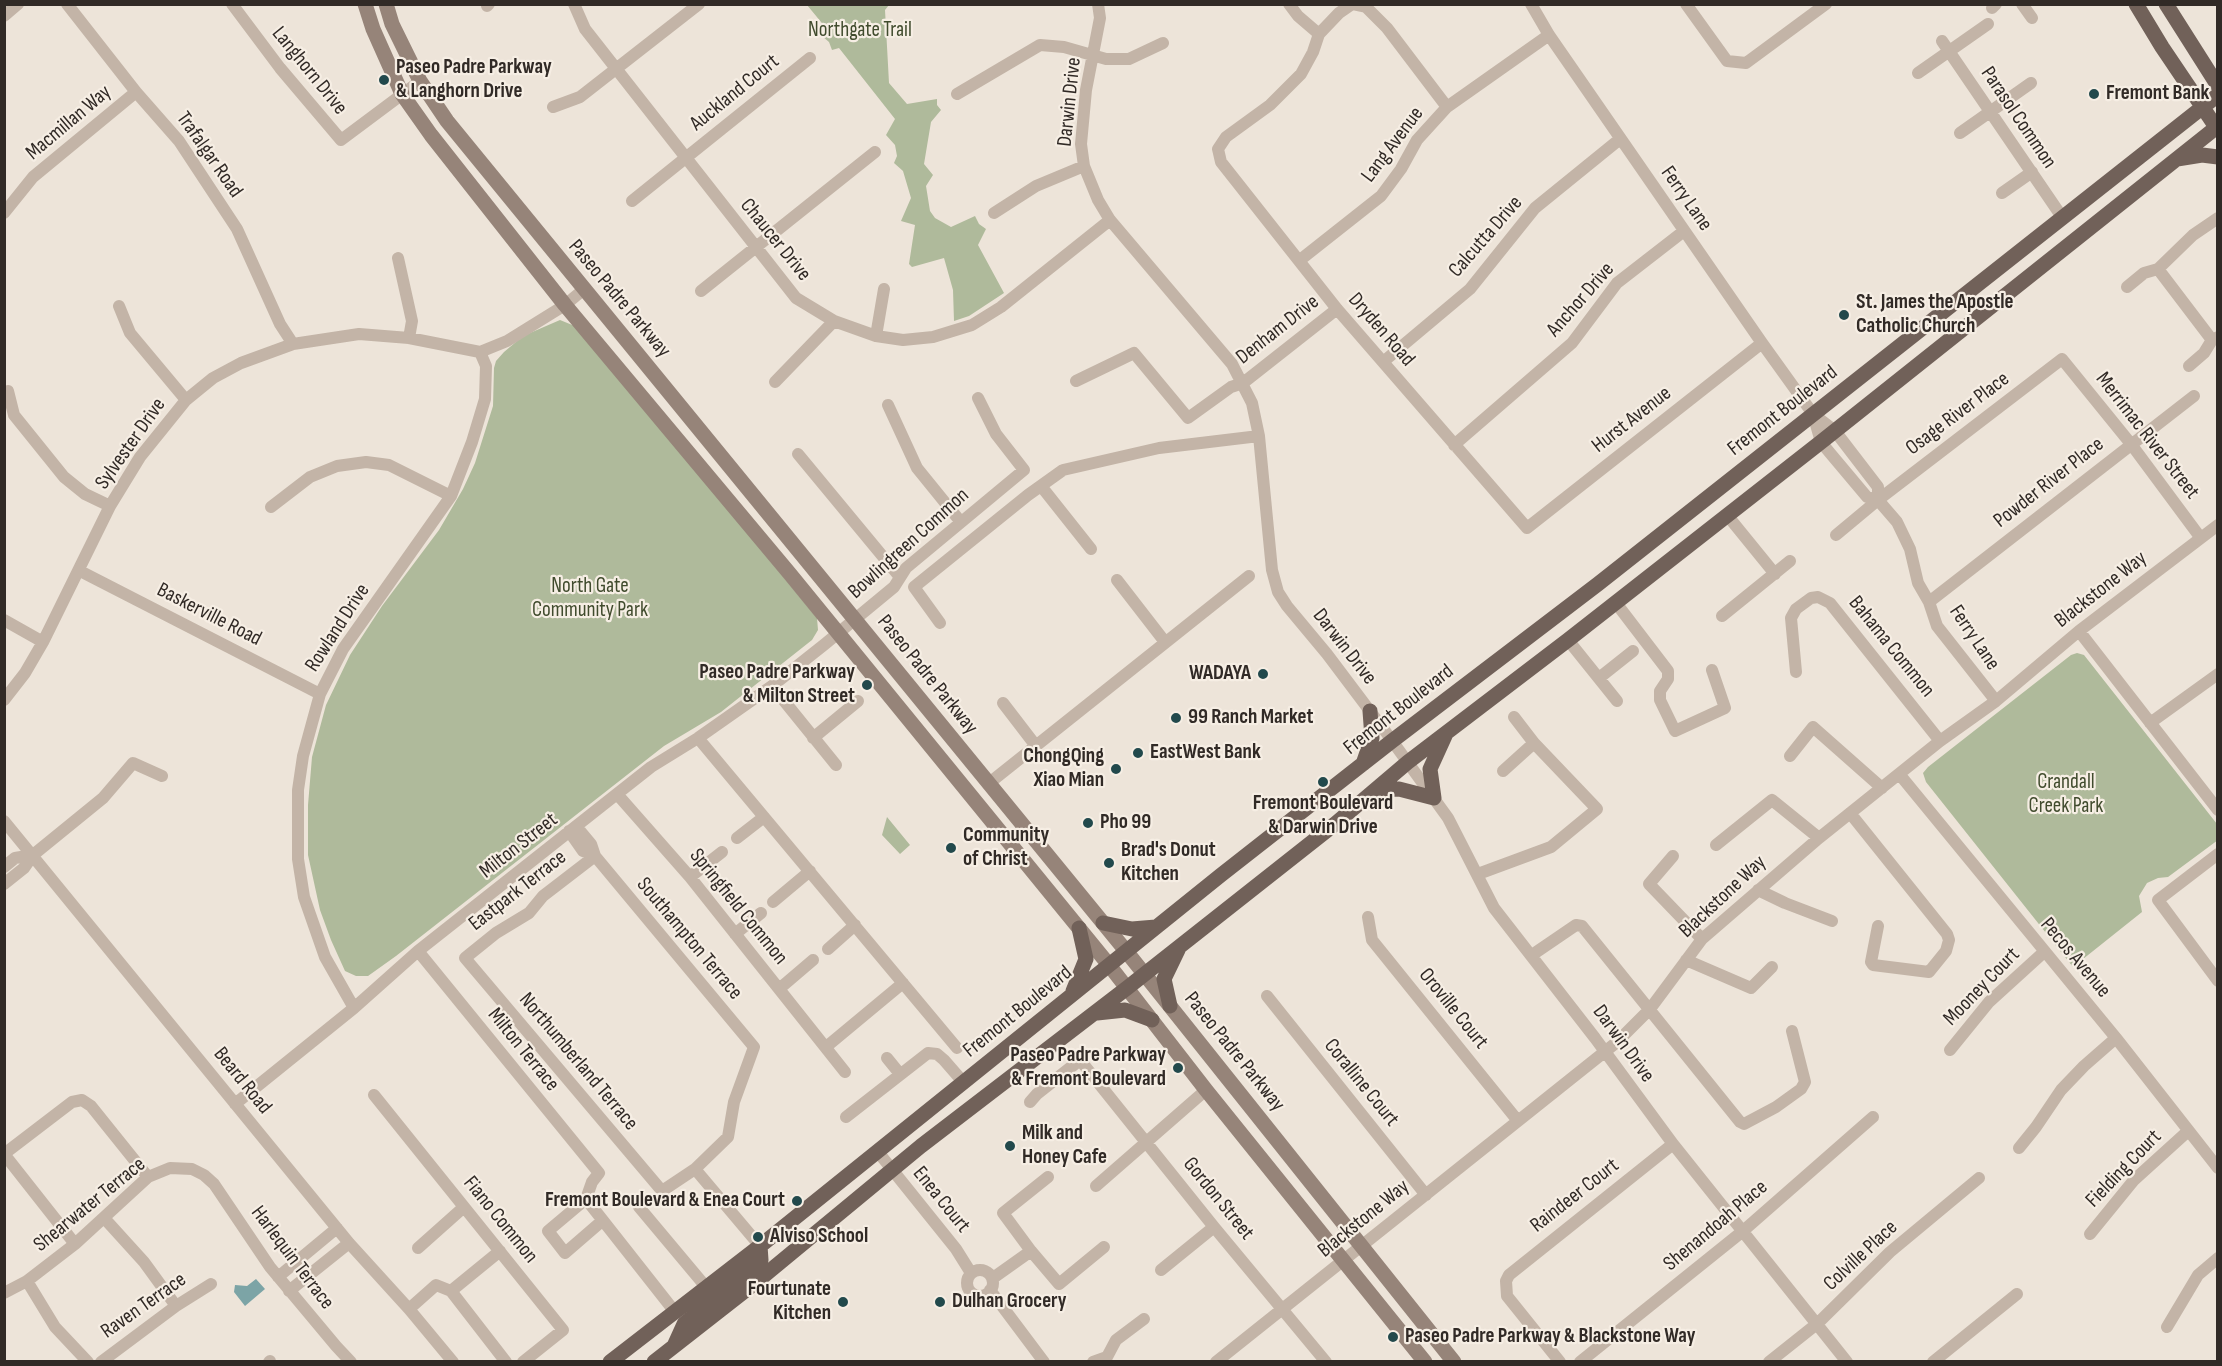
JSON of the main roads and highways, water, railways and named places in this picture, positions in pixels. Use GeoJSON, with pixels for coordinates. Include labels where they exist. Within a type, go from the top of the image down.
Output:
{"type":"FeatureCollection","features":[{"type":"Feature","properties":{"kind":"main road","name":"Paseo Padre Parkway"},"geometry":{"type":"LineString","coordinates":[[365,4],[373,29],[402,94],[431,135],[565,305],[1109,964],[1206,1090],[1425,1362]]}},
{"type":"Feature","properties":{"kind":"main road","name":"Paseo Padre Parkway"},"geometry":{"type":"LineString","coordinates":[[386,4],[392,24],[420,81],[447,121],[1126,951],[1363,1245],[1454,1362]]}},
{"type":"Feature","properties":{"kind":"main road"},"geometry":{"type":"LineString","coordinates":[[654,1362],[760,1279],[892,1169],[1127,988],[1408,762],[1616,603],[2217,128],[2136,4]]}},
{"type":"Feature","properties":{"kind":"main road"},"geometry":{"type":"LineString","coordinates":[[2166,4],[2217,86]]}},
{"type":"Feature","properties":{"kind":"main road"},"geometry":{"type":"LineString","coordinates":[[2195,52],[2217,63]]}},
{"type":"Feature","properties":{"kind":"main road","name":"Fremont Boulevard"},"geometry":{"type":"LineString","coordinates":[[610,1362],[878,1152],[1109,964],[1392,741],[1598,584],[2217,95]]}},
{"type":"Feature","properties":{"kind":"main road"},"geometry":{"type":"LineString","coordinates":[[2174,160],[2202,155],[2217,157]]}},
{"type":"Feature","properties":{"kind":"main road"},"geometry":{"type":"LineString","coordinates":[[1363,764],[1372,738],[1370,711]]}},
{"type":"Feature","properties":{"kind":"main road"},"geometry":{"type":"LineString","coordinates":[[1375,790],[1399,789],[1434,798],[1430,769],[1447,732]]}},
{"type":"Feature","properties":{"kind":"main road"},"geometry":{"type":"LineString","coordinates":[[940,761],[965,778],[993,808],[1008,807]]}},
{"type":"Feature","properties":{"kind":"main road"},"geometry":{"type":"LineString","coordinates":[[1103,923],[1132,929],[1156,927]]}},
{"type":"Feature","properties":{"kind":"main road"},"geometry":{"type":"LineString","coordinates":[[1071,996],[1082,975],[1086,959],[1079,928]]}},
{"type":"Feature","properties":{"kind":"main road"},"geometry":{"type":"LineString","coordinates":[[1170,1006],[1164,979],[1181,944]]}},
{"type":"Feature","properties":{"kind":"main road"},"geometry":{"type":"LineString","coordinates":[[1094,1013],[1125,1010],[1152,1020]]}},
{"type":"Feature","properties":{"kind":"main road"},"geometry":{"type":"LineString","coordinates":[[674,1346],[684,1324],[759,1265],[760,1246]]}},
{"type":"Feature","properties":{"kind":"water"},"geometry":{"type":"Polygon","coordinates":[[[256,1279],[265,1289],[245,1306],[234,1292],[235,1285],[247,1286],[256,1279]]]}},
{"type":"Feature","properties":{"kind":"place","name":"Paseo Padre Parkway & Langhorn Drive"},"geometry":{"type":"Point","coordinates":[384,80]}},
{"type":"Feature","properties":{"kind":"place","name":"Fremont Bank"},"geometry":{"type":"Point","coordinates":[2094,94]}},
{"type":"Feature","properties":{"kind":"place","name":"St. James the Apostle Catholic Church"},"geometry":{"type":"Point","coordinates":[1844,315]}},
{"type":"Feature","properties":{"kind":"place","name":"WADAYA"},"geometry":{"type":"Point","coordinates":[1263,674]}},
{"type":"Feature","properties":{"kind":"place","name":"Paseo Padre Parkway & Milton Street"},"geometry":{"type":"Point","coordinates":[867,685]}},
{"type":"Feature","properties":{"kind":"place","name":"99 Ranch Market"},"geometry":{"type":"Point","coordinates":[1176,718]}},
{"type":"Feature","properties":{"kind":"place","name":"EastWest Bank"},"geometry":{"type":"Point","coordinates":[1138,753]}},
{"type":"Feature","properties":{"kind":"place","name":"ChongQing Xiao Mian"},"geometry":{"type":"Point","coordinates":[1116,769]}},
{"type":"Feature","properties":{"kind":"place","name":"Fremont Boulevard & Darwin Drive"},"geometry":{"type":"Point","coordinates":[1323,782]}},
{"type":"Feature","properties":{"kind":"place","name":"Pho 99"},"geometry":{"type":"Point","coordinates":[1088,823]}},
{"type":"Feature","properties":{"kind":"place","name":"Community of Christ"},"geometry":{"type":"Point","coordinates":[951,848]}},
{"type":"Feature","properties":{"kind":"place","name":"Brad's Donut Kitchen"},"geometry":{"type":"Point","coordinates":[1109,863]}},
{"type":"Feature","properties":{"kind":"place","name":"Paseo Padre Parkway & Fremont Boulevard"},"geometry":{"type":"Point","coordinates":[1178,1068]}},
{"type":"Feature","properties":{"kind":"place","name":"Milk and Honey Cafe"},"geometry":{"type":"Point","coordinates":[1010,1146]}},
{"type":"Feature","properties":{"kind":"place","name":"Fremont Boulevard & Enea Court"},"geometry":{"type":"Point","coordinates":[797,1201]}},
{"type":"Feature","properties":{"kind":"place","name":"Alviso School"},"geometry":{"type":"Point","coordinates":[758,1237]}},
{"type":"Feature","properties":{"kind":"place","name":"Fourtunate Kitchen"},"geometry":{"type":"Point","coordinates":[843,1302]}},
{"type":"Feature","properties":{"kind":"place","name":"Dulhan Grocery"},"geometry":{"type":"Point","coordinates":[940,1302]}},
{"type":"Feature","properties":{"kind":"place","name":"Paseo Padre Parkway & Blackstone Way"},"geometry":{"type":"Point","coordinates":[1393,1337]}},
{"type":"Feature","properties":{"kind":"park label","name":"Northgate Trail"},"geometry":{"type":"Point","coordinates":[860,31]}},
{"type":"Feature","properties":{"kind":"park label","name":"North Gate Community Park"},"geometry":{"type":"Point","coordinates":[590,599]}},
{"type":"Feature","properties":{"kind":"park label","name":"Crandall Creek Park"},"geometry":{"type":"Point","coordinates":[2066,795]}}]}
